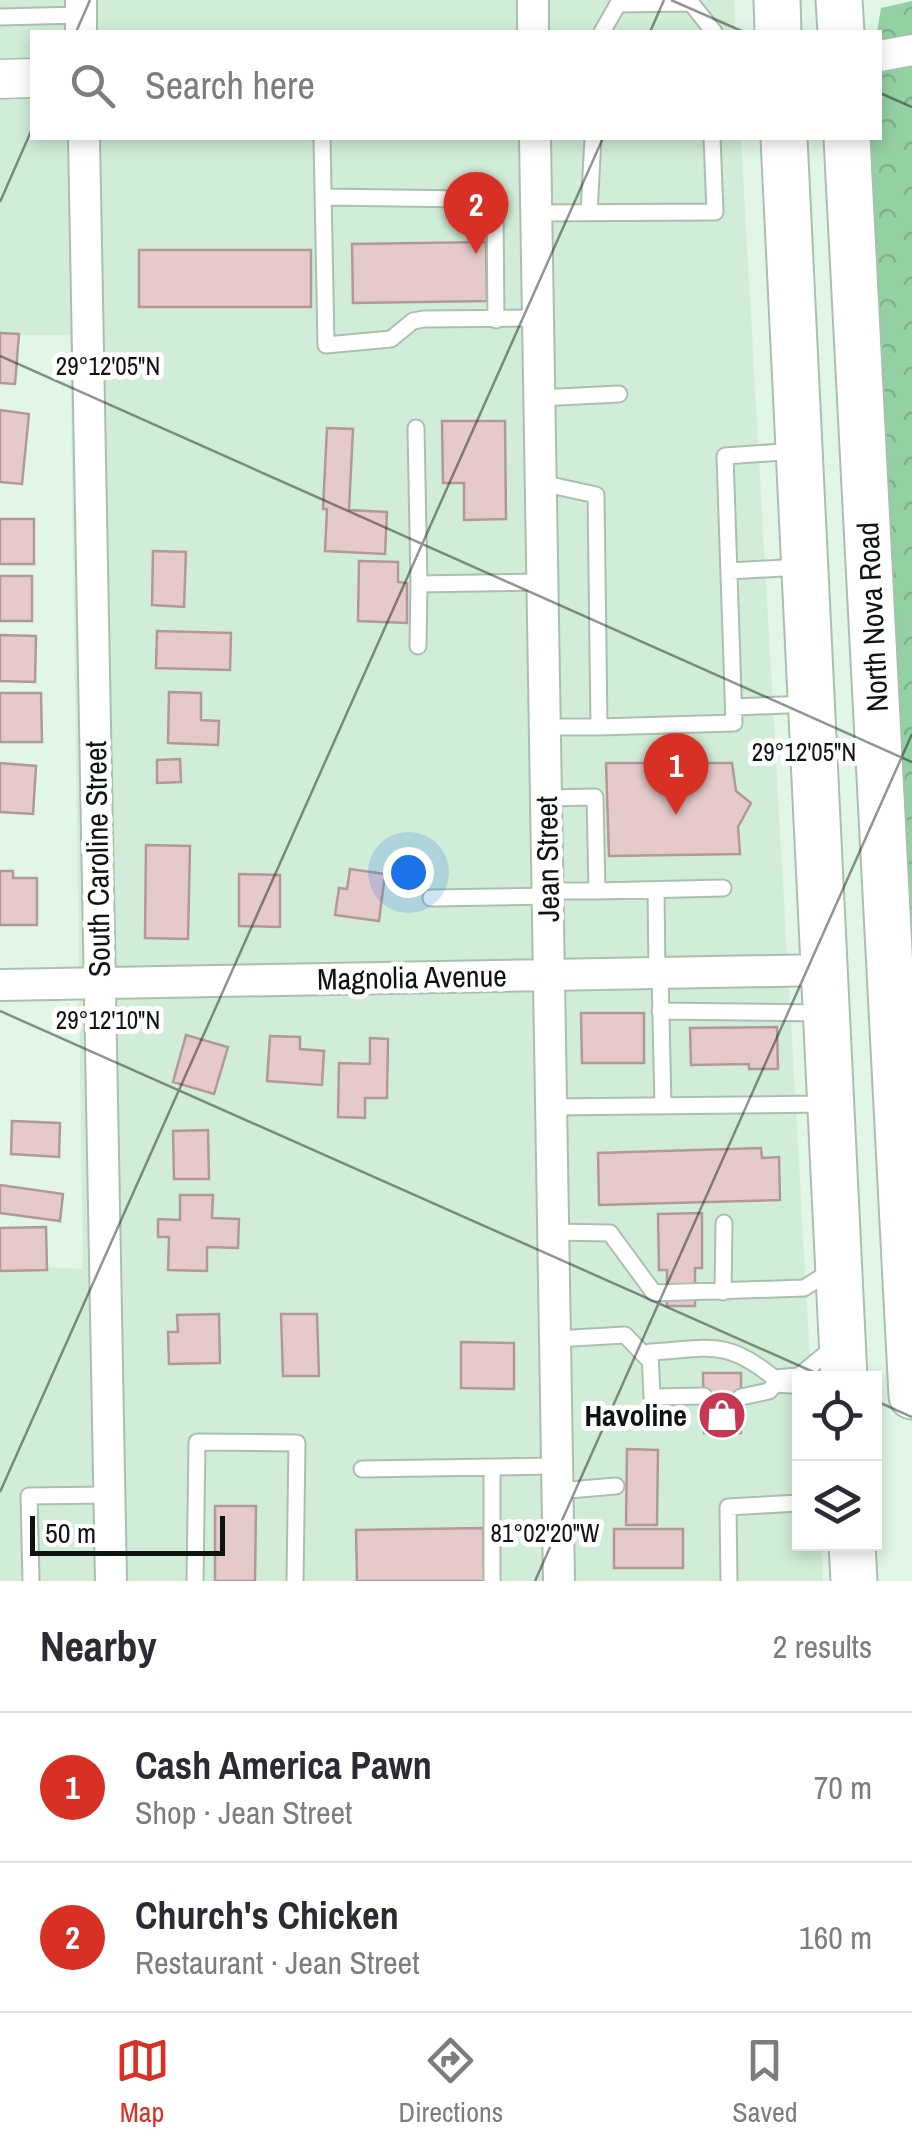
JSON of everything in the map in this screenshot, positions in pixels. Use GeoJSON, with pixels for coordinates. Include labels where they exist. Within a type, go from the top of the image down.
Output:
{"type":"FeatureCollection","features":[{"type":"Feature","properties":{"kind":"main road"},"geometry":{"type":"LineString","coordinates":[[777,0],[778,30]]}},
{"type":"Feature","properties":{"kind":"main road"},"geometry":{"type":"LineString","coordinates":[[840,0],[842,30]]}},
{"type":"Feature","properties":{"kind":"main road"},"geometry":{"type":"LineString","coordinates":[[784,140],[843,1359]]}},
{"type":"Feature","properties":{"kind":"main road","name":"North Nova Road"},"geometry":{"type":"LineString","coordinates":[[847,140],[912,1396]]}},
{"type":"Feature","properties":{"kind":"main road"},"geometry":{"type":"LineString","coordinates":[[852,1551],[854,1581]]}},
{"type":"Feature","properties":{"kind":"street"},"geometry":{"type":"LineString","coordinates":[[533,0],[534,30]]}},
{"type":"Feature","properties":{"kind":"street"},"geometry":{"type":"LineString","coordinates":[[882,56],[912,50]]}},
{"type":"Feature","properties":{"kind":"street"},"geometry":{"type":"LineString","coordinates":[[0,78],[30,78]]}},
{"type":"Feature","properties":{"kind":"street","name":"South Caroline Street"},"geometry":{"type":"LineString","coordinates":[[84,140],[111,1581]]}},
{"type":"Feature","properties":{"kind":"street","name":"Jean Street"},"geometry":{"type":"LineString","coordinates":[[535,140],[559,1581]]}},
{"type":"Feature","properties":{"kind":"street","name":"Magnolia Avenue"},"geometry":{"type":"LineString","coordinates":[[0,985],[659,973],[825,991]]}},
{"type":"Feature","properties":{"kind":"lane"},"geometry":{"type":"LineString","coordinates":[[603,30],[618,4],[692,2],[713,30]]}},
{"type":"Feature","properties":{"kind":"lane"},"geometry":{"type":"LineString","coordinates":[[0,17],[81,16]]}},
{"type":"Feature","properties":{"kind":"lane"},"geometry":{"type":"LineString","coordinates":[[322,140],[326,345],[392,339],[413,321],[424,319],[538,318]]}},
{"type":"Feature","properties":{"kind":"lane"},"geometry":{"type":"LineString","coordinates":[[589,214],[593,140]]}},
{"type":"Feature","properties":{"kind":"lane"},"geometry":{"type":"LineString","coordinates":[[536,214],[715,212],[712,140]]}},
{"type":"Feature","properties":{"kind":"lane"},"geometry":{"type":"LineString","coordinates":[[323,197],[469,199],[495,212],[496,320]]}},
{"type":"Feature","properties":{"kind":"lane"},"geometry":{"type":"LineString","coordinates":[[540,398],[619,394]]}},
{"type":"Feature","properties":{"kind":"lane"},"geometry":{"type":"LineString","coordinates":[[416,428],[418,646]]}},
{"type":"Feature","properties":{"kind":"lane"},"geometry":{"type":"LineString","coordinates":[[545,727],[734,723],[726,456],[800,451]]}},
{"type":"Feature","properties":{"kind":"lane"},"geometry":{"type":"LineString","coordinates":[[541,483],[596,495],[598,726]]}},
{"type":"Feature","properties":{"kind":"lane"},"geometry":{"type":"LineString","coordinates":[[729,571],[805,567]]}},
{"type":"Feature","properties":{"kind":"lane"},"geometry":{"type":"LineString","coordinates":[[418,584],[542,582]]}},
{"type":"Feature","properties":{"kind":"lane"},"geometry":{"type":"LineString","coordinates":[[734,706],[812,704]]}},
{"type":"Feature","properties":{"kind":"lane"},"geometry":{"type":"LineString","coordinates":[[546,798],[595,797],[597,891]]}},
{"type":"Feature","properties":{"kind":"lane"},"geometry":{"type":"LineString","coordinates":[[431,898],[722,888]]}},
{"type":"Feature","properties":{"kind":"lane"},"geometry":{"type":"LineString","coordinates":[[656,890],[663,1106]]}},
{"type":"Feature","properties":{"kind":"lane"},"geometry":{"type":"LineString","coordinates":[[660,1011],[825,991]]}},
{"type":"Feature","properties":{"kind":"lane"},"geometry":{"type":"LineString","coordinates":[[551,1108],[831,1104]]}},
{"type":"Feature","properties":{"kind":"lane"},"geometry":{"type":"LineString","coordinates":[[722,1292],[724,1223]]}},
{"type":"Feature","properties":{"kind":"lane"},"geometry":{"type":"LineString","coordinates":[[553,1232],[610,1233],[654,1293],[804,1288],[838,1266]]}},
{"type":"Feature","properties":{"kind":"lane"},"geometry":{"type":"LineString","coordinates":[[555,1339],[625,1336],[650,1362]]}},
{"type":"Feature","properties":{"kind":"lane"},"geometry":{"type":"LineString","coordinates":[[704,1396],[652,1397],[650,1352],[727,1348],[752,1360],[774,1378],[798,1376],[843,1359]]}},
{"type":"Feature","properties":{"kind":"lane"},"geometry":{"type":"LineString","coordinates":[[741,1397],[769,1391],[775,1384],[792,1385]]}},
{"type":"Feature","properties":{"kind":"lane"},"geometry":{"type":"LineString","coordinates":[[195,1581],[197,1442],[297,1444],[295,1581]]}},
{"type":"Feature","properties":{"kind":"lane"},"geometry":{"type":"LineString","coordinates":[[362,1470],[492,1470],[616,1486]]}},
{"type":"Feature","properties":{"kind":"lane"},"geometry":{"type":"LineString","coordinates":[[492,1470],[492,1581]]}},
{"type":"Feature","properties":{"kind":"lane"},"geometry":{"type":"LineString","coordinates":[[31,1581],[29,1496],[109,1495]]}},
{"type":"Feature","properties":{"kind":"lane"},"geometry":{"type":"LineString","coordinates":[[728,1581],[728,1508],[792,1504]]}},
{"type":"Feature","properties":{"kind":"shaded area"},"geometry":{"type":"Polygon","coordinates":[[[0,0],[67,0],[68,30],[30,30],[30,63],[0,64],[0,0]]]}},
{"type":"Feature","properties":{"kind":"shaded area"},"geometry":{"type":"Polygon","coordinates":[[[94,0],[520,0],[520,30],[95,30],[94,0]]]}},
{"type":"Feature","properties":{"kind":"shaded area"},"geometry":{"type":"Polygon","coordinates":[[[547,0],[734,0],[735,30],[547,30],[547,0]]]}},
{"type":"Feature","properties":{"kind":"shaded area"},"geometry":{"type":"Polygon","coordinates":[[[0,93],[30,93],[30,140],[70,140],[85,968],[79,968],[70,335],[0,335],[0,93]]]}},
{"type":"Feature","properties":{"kind":"shaded area"},"geometry":{"type":"Polygon","coordinates":[[[97,140],[521,140],[535,960],[112,968],[97,140]]]}},
{"type":"Feature","properties":{"kind":"shaded area"},"geometry":{"type":"Polygon","coordinates":[[[549,140],[741,140],[787,955],[562,960],[549,140]]]}},
{"type":"Feature","properties":{"kind":"shaded area"},"geometry":{"type":"Polygon","coordinates":[[[789,985],[811,1371],[792,1371],[792,1551],[821,1551],[823,1581],[572,1581],[563,989],[789,985]]]}},
{"type":"Feature","properties":{"kind":"shaded area"},"geometry":{"type":"Polygon","coordinates":[[[535,990],[545,1581],[124,1581],[113,997],[535,990]]]}},
{"type":"Feature","properties":{"kind":"shaded area"},"geometry":{"type":"Polygon","coordinates":[[[79,998],[86,998],[97,1581],[0,1581],[0,1265],[83,1269],[79,998]]]}},
{"type":"Feature","properties":{"kind":"green space"},"geometry":{"type":"Polygon","coordinates":[[[912,1],[912,35],[882,41],[882,30],[877,30],[881,8],[912,1]]]}},
{"type":"Feature","properties":{"kind":"green space"},"geometry":{"type":"Polygon","coordinates":[[[912,50],[912,1402],[847,140],[882,140],[882,56],[912,50]]]}},
{"type":"Feature","properties":{"kind":"building"},"geometry":{"type":"Polygon","coordinates":[[[486,242],[487,301],[353,303],[352,244],[486,242]]]}},
{"type":"Feature","properties":{"kind":"building"},"geometry":{"type":"Polygon","coordinates":[[[139,250],[311,250],[311,307],[139,307],[139,250]]]}},
{"type":"Feature","properties":{"kind":"building"},"geometry":{"type":"Polygon","coordinates":[[[0,333],[19,334],[15,384],[0,383],[0,333]]]}},
{"type":"Feature","properties":{"kind":"building"},"geometry":{"type":"Polygon","coordinates":[[[0,410],[29,414],[22,484],[0,482],[0,410]]]}},
{"type":"Feature","properties":{"kind":"building"},"geometry":{"type":"Polygon","coordinates":[[[442,421],[505,421],[506,519],[464,520],[464,483],[443,483],[442,421]]]}},
{"type":"Feature","properties":{"kind":"building"},"geometry":{"type":"Polygon","coordinates":[[[327,428],[353,429],[349,510],[387,512],[385,554],[325,551],[327,428]]]}},
{"type":"Feature","properties":{"kind":"building"},"geometry":{"type":"Polygon","coordinates":[[[0,519],[34,519],[34,564],[0,564],[0,519]]]}},
{"type":"Feature","properties":{"kind":"building"},"geometry":{"type":"Polygon","coordinates":[[[153,551],[186,552],[184,607],[152,605],[153,551]]]}},
{"type":"Feature","properties":{"kind":"building"},"geometry":{"type":"Polygon","coordinates":[[[359,561],[398,562],[398,582],[407,583],[407,623],[358,621],[359,561]]]}},
{"type":"Feature","properties":{"kind":"building"},"geometry":{"type":"Polygon","coordinates":[[[0,576],[32,576],[32,621],[0,621],[0,576]]]}},
{"type":"Feature","properties":{"kind":"building"},"geometry":{"type":"Polygon","coordinates":[[[157,631],[231,633],[230,670],[156,668],[157,631]]]}},
{"type":"Feature","properties":{"kind":"building"},"geometry":{"type":"Polygon","coordinates":[[[0,635],[36,636],[35,682],[0,681],[0,635]]]}},
{"type":"Feature","properties":{"kind":"building"},"geometry":{"type":"Polygon","coordinates":[[[169,692],[201,693],[201,720],[219,721],[218,745],[168,743],[169,692]]]}},
{"type":"Feature","properties":{"kind":"building"},"geometry":{"type":"Polygon","coordinates":[[[0,693],[41,693],[42,742],[0,742],[0,693]]]}},
{"type":"Feature","properties":{"kind":"building"},"geometry":{"type":"Polygon","coordinates":[[[180,759],[181,782],[157,783],[157,760],[180,759]]]}},
{"type":"Feature","properties":{"kind":"building"},"geometry":{"type":"Polygon","coordinates":[[[0,763],[36,766],[33,814],[0,812],[0,763]]]}},
{"type":"Feature","properties":{"kind":"building"},"geometry":{"type":"Polygon","coordinates":[[[606,763],[732,763],[736,791],[751,803],[738,827],[740,854],[609,856],[606,763]]]}},
{"type":"Feature","properties":{"kind":"building"},"geometry":{"type":"Polygon","coordinates":[[[146,845],[190,846],[188,939],[145,938],[146,845]]]}},
{"type":"Feature","properties":{"kind":"building"},"geometry":{"type":"Polygon","coordinates":[[[350,869],[385,874],[379,921],[335,915],[339,888],[347,889],[350,869]]]}},
{"type":"Feature","properties":{"kind":"building"},"geometry":{"type":"Polygon","coordinates":[[[0,871],[13,871],[13,878],[37,878],[37,925],[0,925],[0,871]]]}},
{"type":"Feature","properties":{"kind":"building"},"geometry":{"type":"Polygon","coordinates":[[[239,874],[280,875],[280,927],[239,926],[239,874]]]}},
{"type":"Feature","properties":{"kind":"building"},"geometry":{"type":"Polygon","coordinates":[[[581,1013],[644,1013],[644,1063],[582,1063],[581,1013]]]}},
{"type":"Feature","properties":{"kind":"building"},"geometry":{"type":"Polygon","coordinates":[[[777,1027],[778,1069],[749,1069],[749,1064],[691,1065],[690,1028],[777,1027]]]}},
{"type":"Feature","properties":{"kind":"building"},"geometry":{"type":"Polygon","coordinates":[[[186,1035],[228,1047],[214,1094],[173,1082],[186,1035]]]}},
{"type":"Feature","properties":{"kind":"building"},"geometry":{"type":"Polygon","coordinates":[[[270,1036],[300,1037],[300,1049],[324,1051],[322,1085],[267,1081],[270,1036]]]}},
{"type":"Feature","properties":{"kind":"building"},"geometry":{"type":"Polygon","coordinates":[[[370,1038],[388,1039],[387,1098],[365,1098],[365,1118],[338,1117],[339,1063],[370,1064],[370,1038]]]}},
{"type":"Feature","properties":{"kind":"building"},"geometry":{"type":"Polygon","coordinates":[[[12,1121],[60,1123],[59,1157],[11,1154],[12,1121]]]}},
{"type":"Feature","properties":{"kind":"building"},"geometry":{"type":"Polygon","coordinates":[[[208,1130],[209,1179],[174,1179],[173,1131],[208,1130]]]}},
{"type":"Feature","properties":{"kind":"building"},"geometry":{"type":"Polygon","coordinates":[[[761,1148],[762,1158],[779,1157],[780,1200],[599,1205],[598,1153],[761,1148]]]}},
{"type":"Feature","properties":{"kind":"building"},"geometry":{"type":"Polygon","coordinates":[[[0,1185],[63,1194],[60,1221],[0,1213],[0,1185]]]}},
{"type":"Feature","properties":{"kind":"building"},"geometry":{"type":"Polygon","coordinates":[[[180,1195],[213,1195],[212,1218],[239,1219],[238,1248],[207,1247],[207,1271],[168,1270],[169,1237],[158,1237],[158,1219],[180,1220],[180,1195]]]}},
{"type":"Feature","properties":{"kind":"building"},"geometry":{"type":"Polygon","coordinates":[[[702,1213],[702,1268],[695,1268],[695,1306],[667,1306],[667,1270],[659,1270],[658,1214],[702,1213]]]}},
{"type":"Feature","properties":{"kind":"building"},"geometry":{"type":"Polygon","coordinates":[[[46,1227],[47,1270],[0,1271],[0,1228],[46,1227]]]}},
{"type":"Feature","properties":{"kind":"building"},"geometry":{"type":"Polygon","coordinates":[[[219,1314],[220,1363],[169,1364],[168,1332],[178,1332],[177,1315],[219,1314]]]}},
{"type":"Feature","properties":{"kind":"building"},"geometry":{"type":"Polygon","coordinates":[[[281,1314],[317,1314],[319,1376],[283,1376],[281,1314]]]}},
{"type":"Feature","properties":{"kind":"building"},"geometry":{"type":"Polygon","coordinates":[[[461,1342],[514,1343],[514,1389],[461,1388],[461,1342]]]}},
{"type":"Feature","properties":{"kind":"building","name":"Havoline"},"geometry":{"type":"Polygon","coordinates":[[[703,1373],[741,1373],[741,1433],[704,1433],[703,1373]]]}},
{"type":"Feature","properties":{"kind":"building"},"geometry":{"type":"Polygon","coordinates":[[[627,1449],[658,1450],[657,1525],[626,1525],[627,1449]]]}},
{"type":"Feature","properties":{"kind":"building"},"geometry":{"type":"Polygon","coordinates":[[[215,1506],[256,1506],[255,1581],[215,1581],[215,1506]]]}},
{"type":"Feature","properties":{"kind":"building"},"geometry":{"type":"Polygon","coordinates":[[[483,1528],[484,1581],[357,1581],[356,1530],[483,1528]]]}},
{"type":"Feature","properties":{"kind":"building"},"geometry":{"type":"Polygon","coordinates":[[[614,1529],[683,1529],[683,1568],[614,1568],[614,1529]]]}},
{"type":"Feature","properties":{"kind":"place","name":"Church's Chicken"},"geometry":{"type":"Point","coordinates":[476,254]}},
{"type":"Feature","properties":{"kind":"place","name":"Cash America Pawn"},"geometry":{"type":"Point","coordinates":[676,815]}},
{"type":"Feature","properties":{"kind":"place","name":"Havoline"},"geometry":{"type":"Point","coordinates":[722,1415]}}]}
